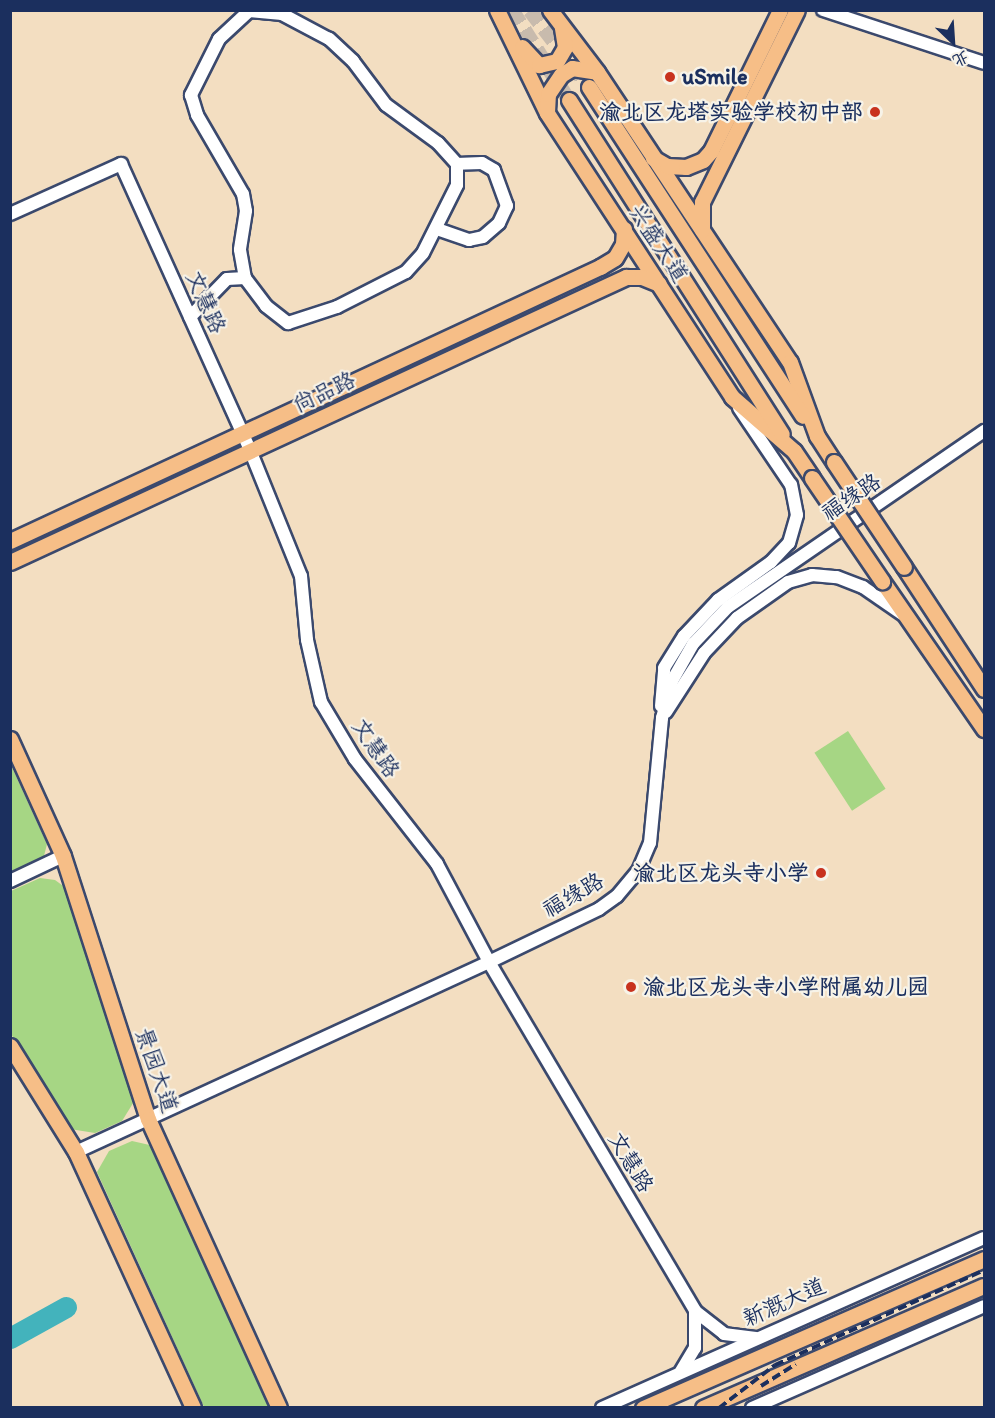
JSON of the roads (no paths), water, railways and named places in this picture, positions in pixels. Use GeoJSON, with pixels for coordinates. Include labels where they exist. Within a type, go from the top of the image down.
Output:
{"type":"FeatureCollection","features":[{"type":"Feature","properties":{"kind":"main road","name":"兴盛大道"},"geometry":{"type":"LineString","coordinates":[[497,10],[509,30],[547,113],[732,397],[794,451],[908,618]]}},
{"type":"Feature","properties":{"kind":"main road"},"geometry":{"type":"LineString","coordinates":[[651,157],[678,168],[703,160],[718,138],[780,10]]}},
{"type":"Feature","properties":{"kind":"main road"},"geometry":{"type":"LineString","coordinates":[[704,236],[699,213],[702,201],[796,10]]}},
{"type":"Feature","properties":{"kind":"main road","name":"兴盛大道"},"geometry":{"type":"LineString","coordinates":[[556,16],[597,72],[651,157],[790,362],[817,436],[984,688]]}},
{"type":"Feature","properties":{"kind":"main road"},"geometry":{"type":"LineString","coordinates":[[509,30],[531,60],[549,65],[557,61],[565,47],[556,16]]}},
{"type":"Feature","properties":{"kind":"main road"},"geometry":{"type":"LineString","coordinates":[[547,113],[548,94],[561,75],[572,68],[597,72]]}},
{"type":"Feature","properties":{"kind":"main road"},"geometry":{"type":"LineString","coordinates":[[589,87],[732,312],[817,436]]}},
{"type":"Feature","properties":{"kind":"main road"},"geometry":{"type":"LineString","coordinates":[[569,100],[794,451]]}},
{"type":"Feature","properties":{"kind":"main road","name":"尚品路"},"geometry":{"type":"LineString","coordinates":[[10,541],[600,267],[615,258],[623,244],[624,230]]}},
{"type":"Feature","properties":{"kind":"main road","name":"尚品路"},"geometry":{"type":"LineString","coordinates":[[10,562],[626,277],[642,277],[659,284]]}},
{"type":"Feature","properties":{"kind":"main road"},"geometry":{"type":"LineString","coordinates":[[908,618],[984,729]]}},
{"type":"Feature","properties":{"kind":"main road","name":"景园大道"},"geometry":{"type":"LineString","coordinates":[[10,740],[63,856],[148,1119],[279,1407]]}},
{"type":"Feature","properties":{"kind":"main road"},"geometry":{"type":"LineString","coordinates":[[10,1046],[76,1152],[193,1407]]}},
{"type":"Feature","properties":{"kind":"main road","name":"新溉大道"},"geometry":{"type":"LineString","coordinates":[[643,1407],[984,1259]]}},
{"type":"Feature","properties":{"kind":"main road"},"geometry":{"type":"LineString","coordinates":[[703,1407],[984,1286]]}},
{"type":"Feature","properties":{"kind":"street"},"geometry":{"type":"LineString","coordinates":[[823,10],[984,63]]}},
{"type":"Feature","properties":{"kind":"street"},"geometry":{"type":"LineString","coordinates":[[249,11],[282,14],[329,39],[353,61],[386,105],[438,143],[457,164],[456,185],[437,230],[423,253],[406,272],[305,320],[288,323],[266,306],[245,278],[240,250],[246,211],[243,194],[197,115],[191,95],[219,39],[249,11]]}},
{"type":"Feature","properties":{"kind":"street"},"geometry":{"type":"LineString","coordinates":[[437,230],[469,240],[483,237],[500,223],[507,206],[494,170],[482,163],[457,164]]}},
{"type":"Feature","properties":{"kind":"street","name":"文慧路"},"geometry":{"type":"LineString","coordinates":[[10,214],[121,164],[250,450],[301,576],[307,640],[321,702],[355,759],[437,864],[489,962],[695,1311]]}},
{"type":"Feature","properties":{"kind":"street"},"geometry":{"type":"LineString","coordinates":[[190,317],[227,279],[245,278]]}},
{"type":"Feature","properties":{"kind":"street"},"geometry":{"type":"LineString","coordinates":[[662,718],[664,668],[678,645],[718,600],[771,562],[789,543],[797,515],[791,485],[732,397]]}},
{"type":"Feature","properties":{"kind":"street","name":"福缘路"},"geometry":{"type":"LineString","coordinates":[[76,1152],[489,962],[599,909],[617,896],[638,871],[653,823],[662,718],[672,681],[693,644],[728,607],[984,431]]}},
{"type":"Feature","properties":{"kind":"street"},"geometry":{"type":"LineString","coordinates":[[662,718],[704,653],[737,618],[788,582],[812,575],[837,577],[862,587],[908,618]]}},
{"type":"Feature","properties":{"kind":"street"},"geometry":{"type":"LineString","coordinates":[[10,881],[63,856]]}},
{"type":"Feature","properties":{"kind":"street","name":"新溉大道"},"geometry":{"type":"LineString","coordinates":[[602,1407],[984,1238]]}},
{"type":"Feature","properties":{"kind":"street"},"geometry":{"type":"LineString","coordinates":[[752,1407],[770,1404],[984,1306]]}},
{"type":"Feature","properties":{"kind":"street"},"geometry":{"type":"LineString","coordinates":[[695,1311],[724,1334],[756,1338]]}},
{"type":"Feature","properties":{"kind":"street"},"geometry":{"type":"LineString","coordinates":[[680,1372],[695,1348],[695,1311]]}},
{"type":"Feature","properties":{"kind":"waterway"},"geometry":{"type":"LineString","coordinates":[[10,1338],[66,1307]]}},
{"type":"Feature","properties":{"kind":"tunnel"},"geometry":{"type":"LineString","coordinates":[[512,10],[569,100]]}},
{"type":"Feature","properties":{"kind":"tunnel"},"geometry":{"type":"LineString","coordinates":[[530,10],[589,87]]}},
{"type":"Feature","properties":{"kind":"railway"},"geometry":{"type":"LineString","coordinates":[[719,1408],[775,1365],[984,1270]]}},
{"type":"Feature","properties":{"kind":"railway"},"geometry":{"type":"LineString","coordinates":[[761,1386],[796,1364]]}},
{"type":"Feature","properties":{"kind":"place","name":"uSmile"},"geometry":{"type":"Point","coordinates":[670,77]}},
{"type":"Feature","properties":{"kind":"place","name":"渝北区龙塔实验学校初中部"},"geometry":{"type":"Point","coordinates":[875,112]}},
{"type":"Feature","properties":{"kind":"place","name":"渝北区龙头寺小学"},"geometry":{"type":"Point","coordinates":[821,873]}},
{"type":"Feature","properties":{"kind":"place","name":"渝北区龙头寺小学附属幼儿园"},"geometry":{"type":"Point","coordinates":[631,987]}}]}
